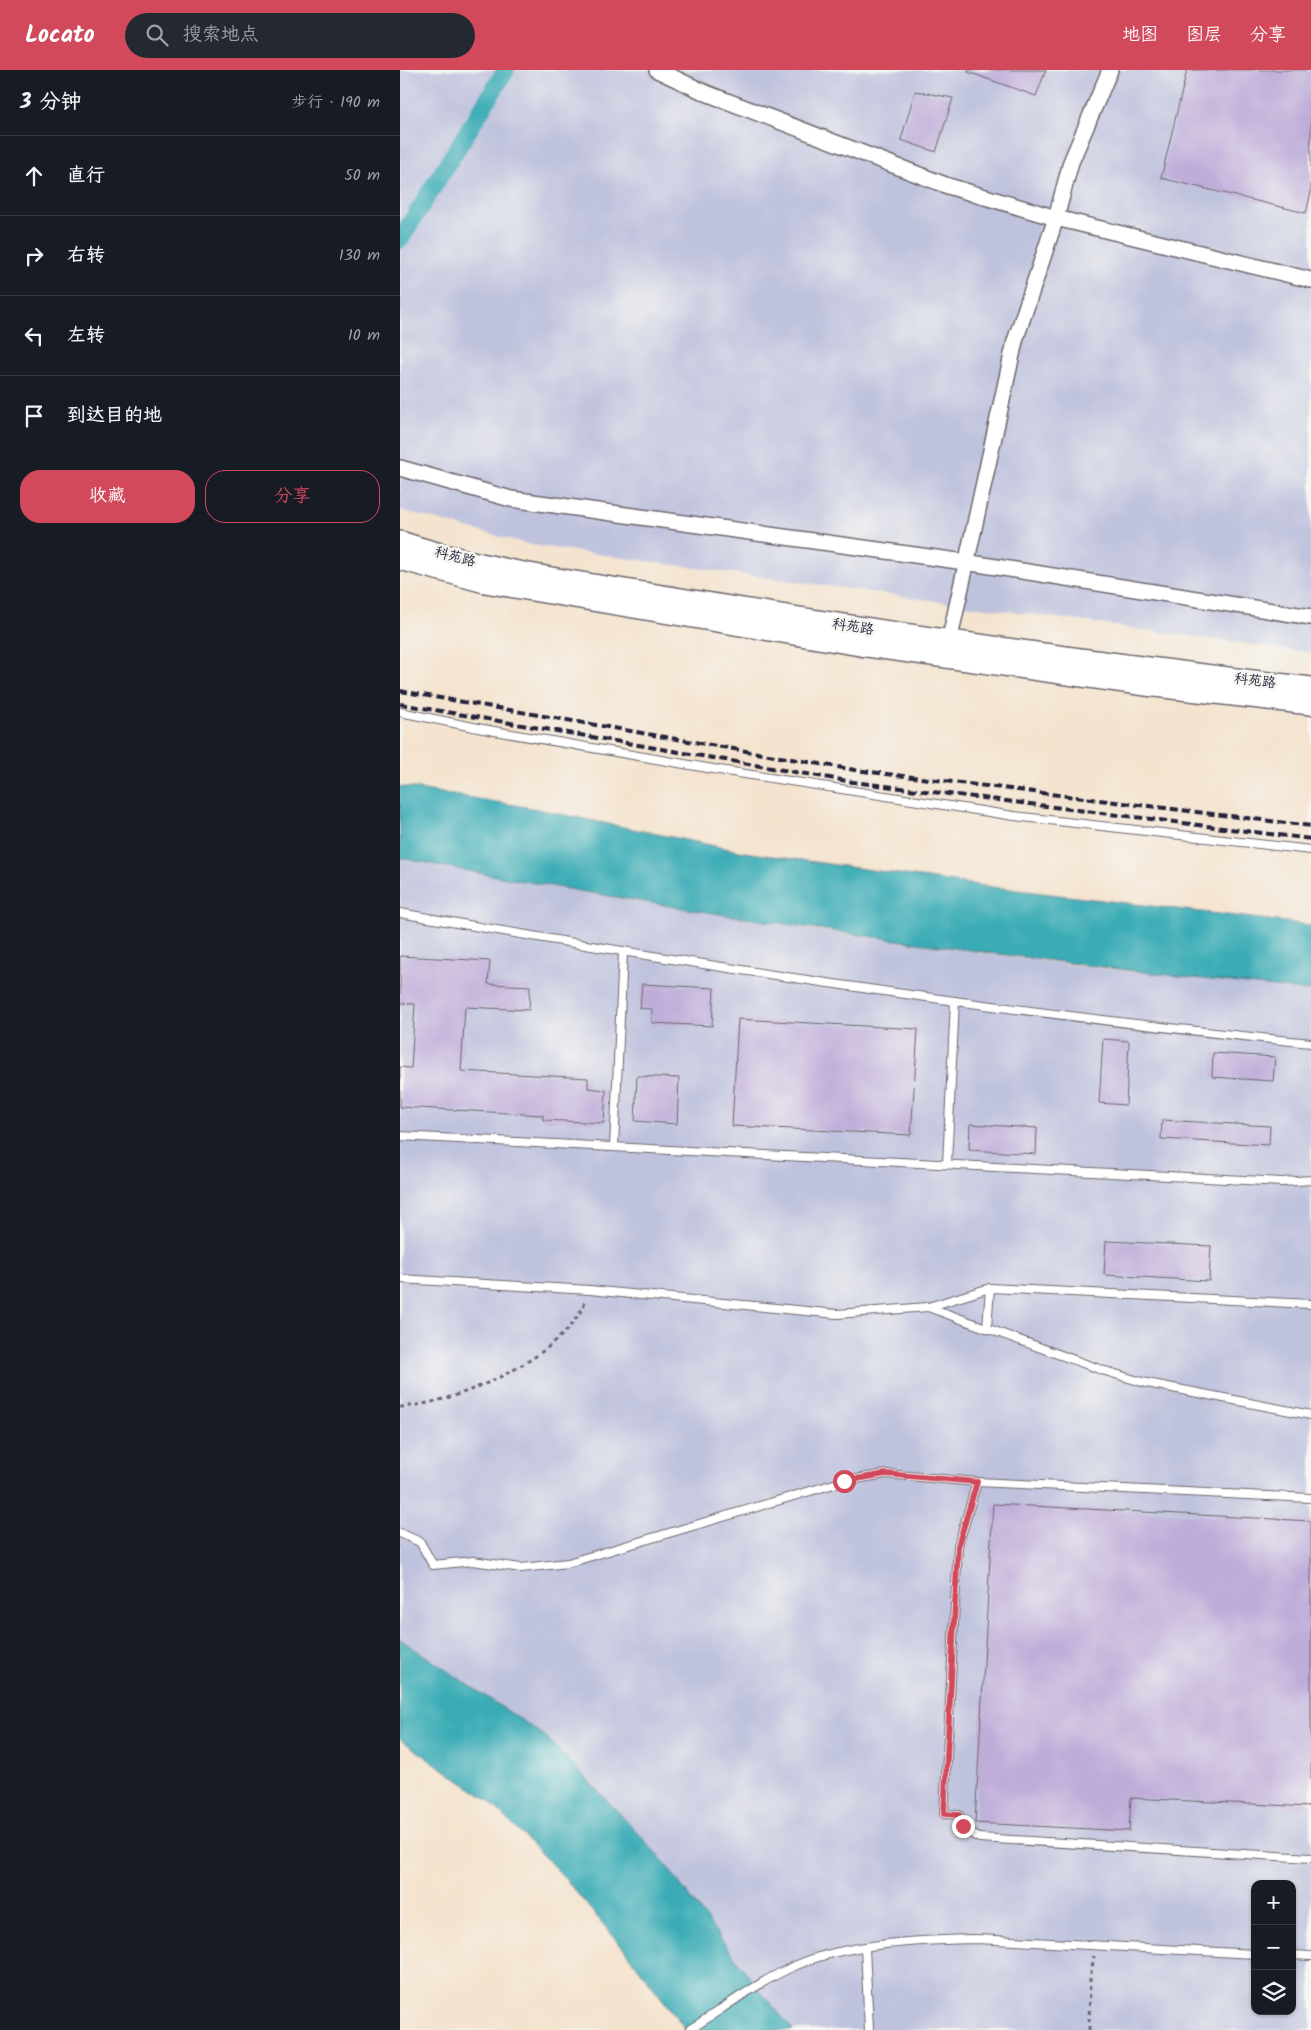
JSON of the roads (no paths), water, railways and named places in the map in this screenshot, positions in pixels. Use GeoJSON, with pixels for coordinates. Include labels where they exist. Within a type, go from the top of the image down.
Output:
{"type":"FeatureCollection","features":[{"type":"Feature","properties":{"kind":"street"},"geometry":{"type":"LineString","coordinates":[[657,70],[706,93],[948,186],[1056,218],[1311,280]]}},
{"type":"Feature","properties":{"kind":"street"},"geometry":{"type":"LineString","coordinates":[[949,650],[965,562],[1015,341],[1056,218],[1071,162],[1110,70]]}},
{"type":"Feature","properties":{"kind":"street"},"geometry":{"type":"LineString","coordinates":[[400,468],[511,499],[965,562],[1311,617]]}},
{"type":"Feature","properties":{"kind":"street","name":"科苑路"},"geometry":{"type":"LineString","coordinates":[[400,542],[489,566],[853,628],[949,650],[1146,685],[1311,704]]}},
{"type":"Feature","properties":{"kind":"street","name":"科苑路"},"geometry":{"type":"LineString","coordinates":[[400,559],[485,582],[860,645],[949,650],[1148,669],[1311,688]]}},
{"type":"Feature","properties":{"kind":"lane"},"geometry":{"type":"LineString","coordinates":[[400,712],[483,729],[713,768],[1014,816],[1311,850]]}},
{"type":"Feature","properties":{"kind":"lane"},"geometry":{"type":"LineString","coordinates":[[400,913],[623,953],[955,1001],[1311,1044]]}},
{"type":"Feature","properties":{"kind":"lane"},"geometry":{"type":"LineString","coordinates":[[614,1147],[623,953]]}},
{"type":"Feature","properties":{"kind":"lane"},"geometry":{"type":"LineString","coordinates":[[947,1164],[955,1001]]}},
{"type":"Feature","properties":{"kind":"lane"},"geometry":{"type":"LineString","coordinates":[[400,1136],[1282,1182],[1311,1180]]}},
{"type":"Feature","properties":{"kind":"lane"},"geometry":{"type":"LineString","coordinates":[[400,1280],[590,1290],[837,1314],[928,1308],[990,1288],[1311,1304]]}},
{"type":"Feature","properties":{"kind":"lane"},"geometry":{"type":"LineString","coordinates":[[987,1328],[990,1288]]}},
{"type":"Feature","properties":{"kind":"lane"},"geometry":{"type":"LineString","coordinates":[[928,1308],[1102,1370],[1142,1382],[1311,1415]]}},
{"type":"Feature","properties":{"kind":"lane"},"geometry":{"type":"LineString","coordinates":[[400,1533],[420,1542],[434,1564],[473,1561],[496,1566],[544,1567],[568,1563],[865,1476],[886,1474],[977,1482],[1311,1498]]}},
{"type":"Feature","properties":{"kind":"lane"},"geometry":{"type":"LineString","coordinates":[[977,1482],[958,1546],[944,1814],[959,1815],[963,1826],[969,1833],[979,1838],[1311,1858]]}},
{"type":"Feature","properties":{"kind":"lane"},"geometry":{"type":"LineString","coordinates":[[689,2030],[779,1973],[816,1958],[865,1948],[945,1940],[1095,1945],[1251,1954]]}},
{"type":"Feature","properties":{"kind":"lane"},"geometry":{"type":"LineString","coordinates":[[865,1948],[869,2030]]}},
{"type":"Feature","properties":{"kind":"lane"},"geometry":{"type":"LineString","coordinates":[[1296,1955],[1311,1956]]}},
{"type":"Feature","properties":{"kind":"water"},"geometry":{"type":"Polygon","coordinates":[[[400,786],[527,807],[744,852],[984,886],[1311,925],[1311,991],[1082,965],[854,934],[627,899],[400,858],[400,786]]]}},
{"type":"Feature","properties":{"kind":"water"},"geometry":{"type":"Polygon","coordinates":[[[400,1639],[545,1736],[663,1861],[757,1987],[793,2030],[686,2030],[623,1948],[560,1873],[489,1801],[400,1739],[400,1639]]]}},
{"type":"Feature","properties":{"kind":"waterway"},"geometry":{"type":"LineString","coordinates":[[400,240],[506,70]]}},
{"type":"Feature","properties":{"kind":"railway"},"geometry":{"type":"LineString","coordinates":[[400,691],[855,770],[1311,826]]}},
{"type":"Feature","properties":{"kind":"railway"},"geometry":{"type":"LineString","coordinates":[[400,704],[853,782],[1311,839]]}}]}
